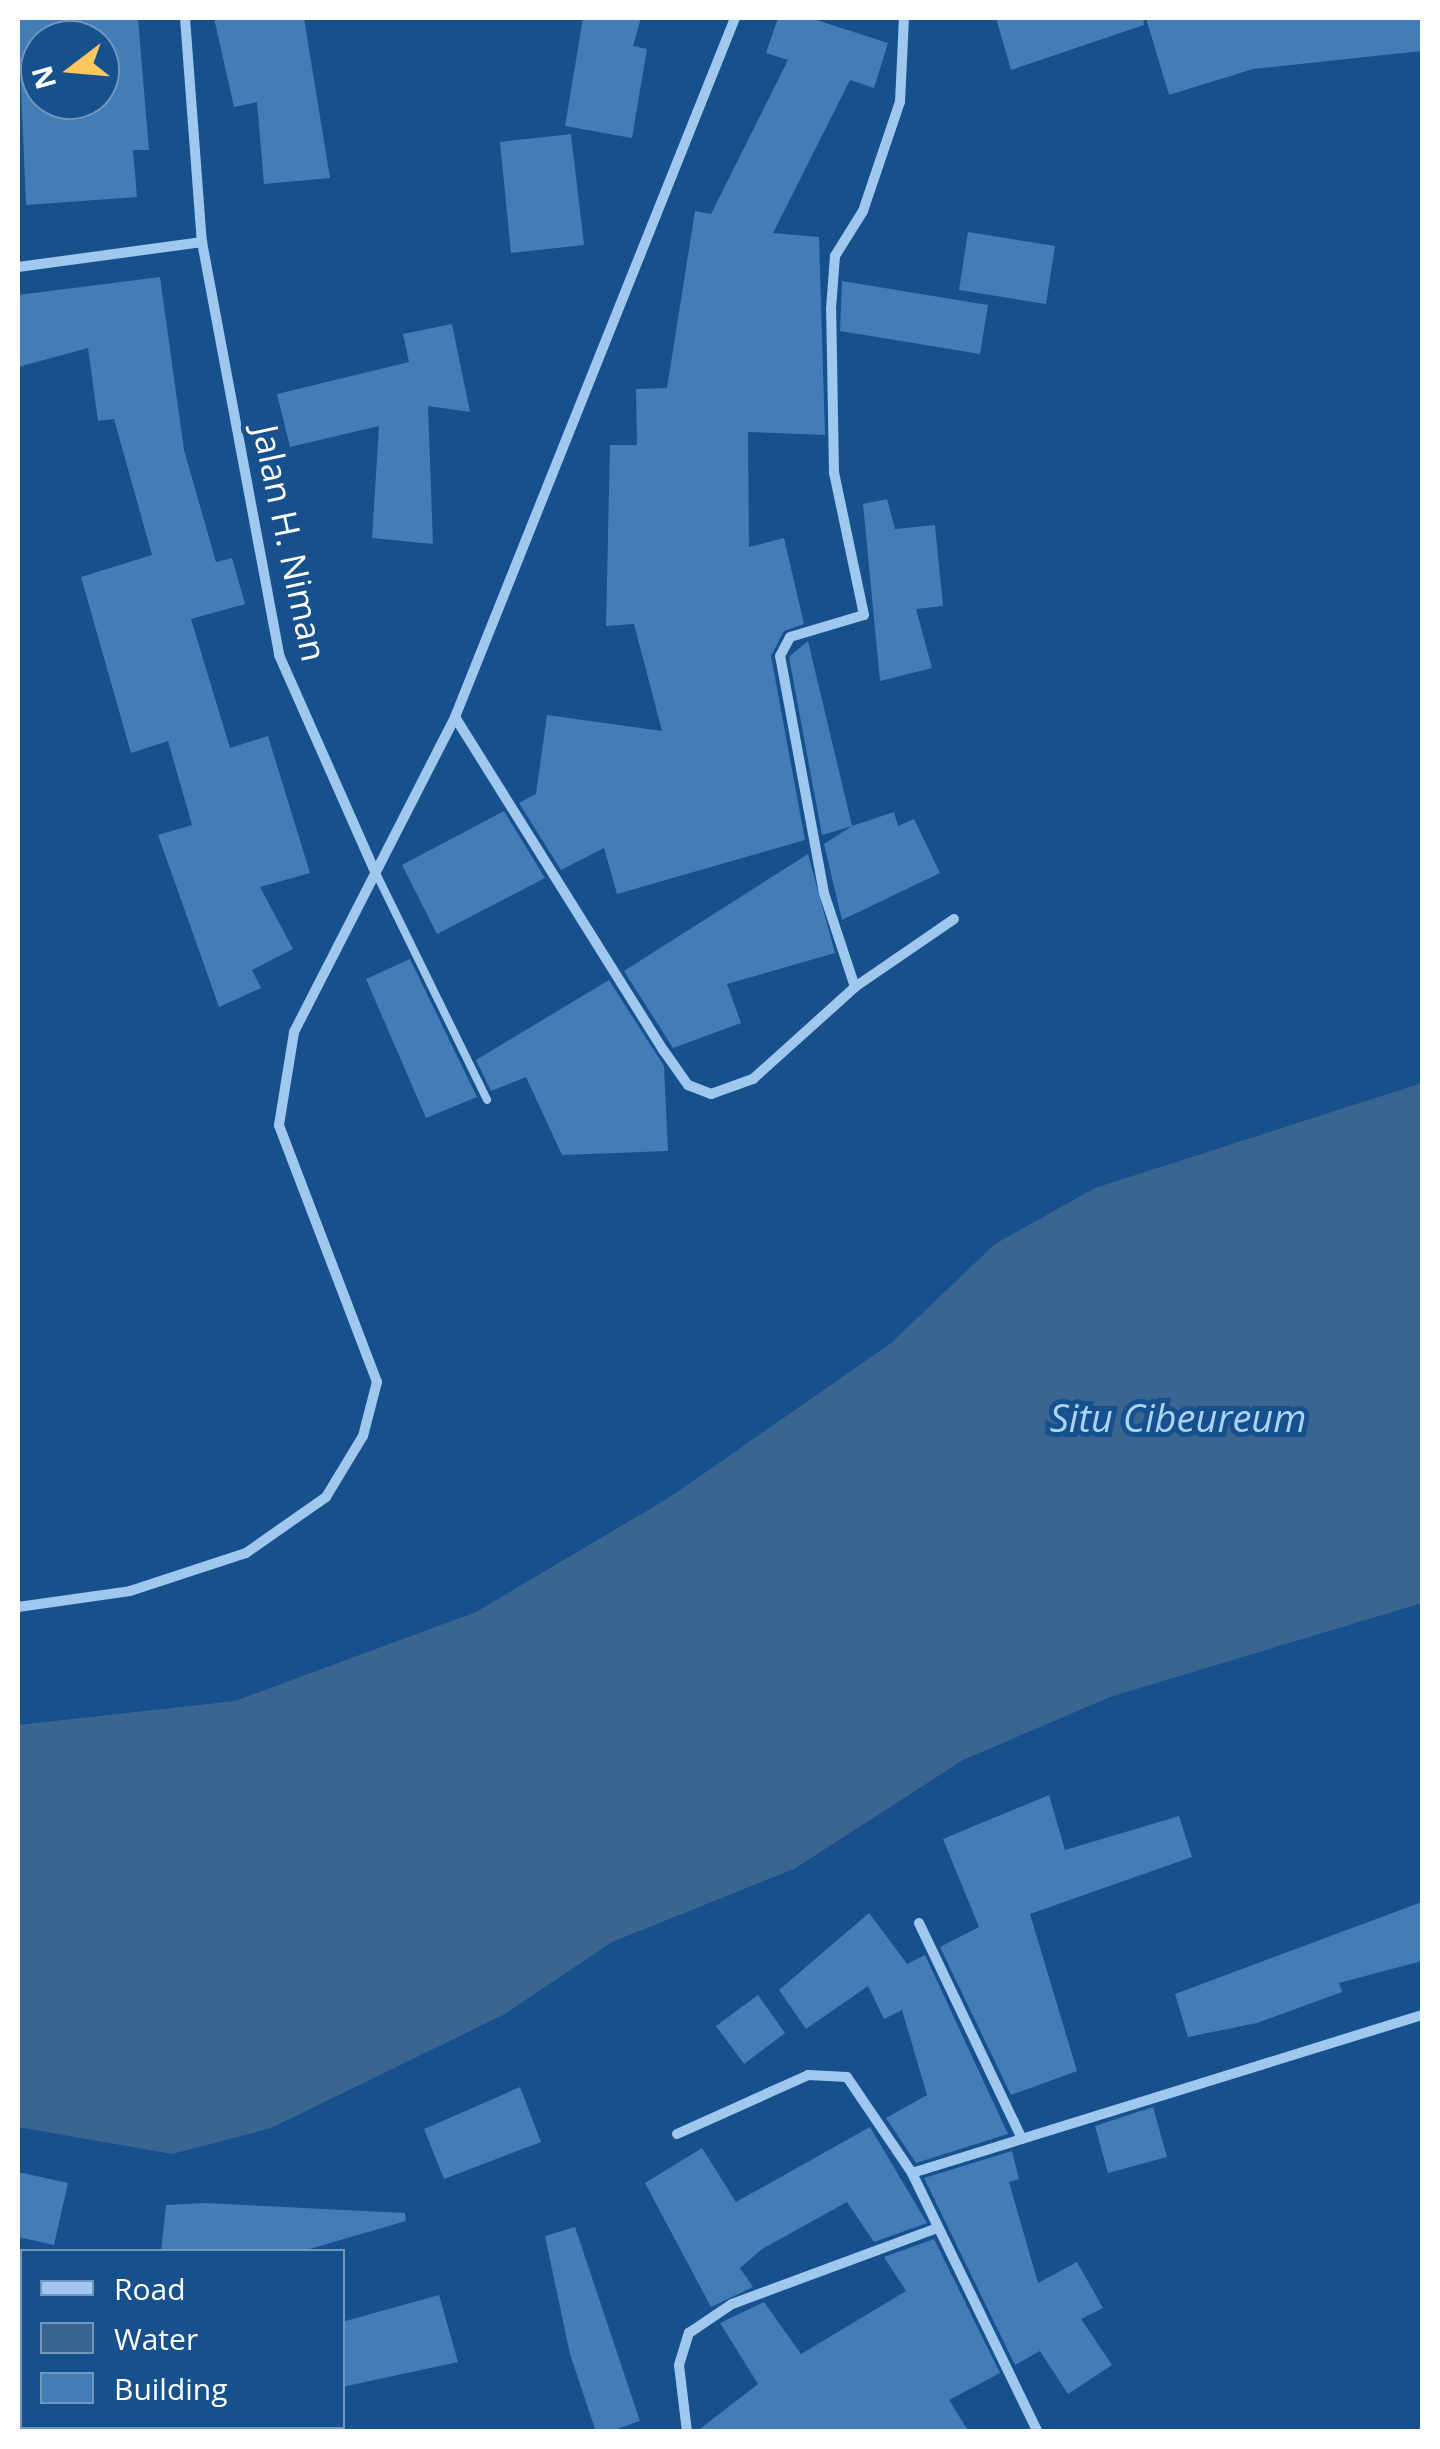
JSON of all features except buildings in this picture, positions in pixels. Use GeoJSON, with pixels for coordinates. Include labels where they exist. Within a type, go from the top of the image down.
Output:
{"type":"FeatureCollection","features":[{"type":"Feature","properties":{"kind":"street","name":"Jalan H. Niman"},"geometry":{"type":"LineString","coordinates":[[185,18],[202,242],[280,655],[374,870]]}},
{"type":"Feature","properties":{"kind":"street"},"geometry":{"type":"LineString","coordinates":[[18,1607],[130,1591],[246,1552],[326,1497],[363,1436],[378,1382],[280,1125],[294,1032],[455,717],[734,18]]}},
{"type":"Feature","properties":{"kind":"street"},"geometry":{"type":"LineString","coordinates":[[855,987],[824,893],[780,656],[790,636],[864,615],[834,473],[834,274],[900,102],[904,18]]}},
{"type":"Feature","properties":{"kind":"street"},"geometry":{"type":"LineString","coordinates":[[18,267],[202,242]]}},
{"type":"Feature","properties":{"kind":"street"},"geometry":{"type":"LineString","coordinates":[[455,717],[688,1085],[711,1094],[754,1079],[855,987],[954,919]]}},
{"type":"Feature","properties":{"kind":"street"},"geometry":{"type":"LineString","coordinates":[[918,1923],[1022,2139]]}},
{"type":"Feature","properties":{"kind":"street"},"geometry":{"type":"LineString","coordinates":[[912,2173],[1422,2015]]}},
{"type":"Feature","properties":{"kind":"street"},"geometry":{"type":"LineString","coordinates":[[677,2134],[832,2070],[847,2076],[912,2173],[1038,2432]]}},
{"type":"Feature","properties":{"kind":"street"},"geometry":{"type":"LineString","coordinates":[[687,2432],[679,2365],[689,2333],[732,2304],[938,2228]]}},
{"type":"Feature","properties":{"kind":"lane","name":"Jalan H. Niman"},"geometry":{"type":"LineString","coordinates":[[374,870],[487,1100]]}},
{"type":"Feature","properties":{"kind":"water","name":"Situ Cibeureum"},"geometry":{"type":"Polygon","coordinates":[[[1422,1083],[1422,1603],[1110,1697],[963,1760],[794,1869],[612,1942],[503,2015],[271,2128],[172,2154],[18,2127],[18,1725],[235,1701],[476,1612],[670,1497],[891,1343],[995,1244],[1095,1188],[1422,1083]]]}}]}
